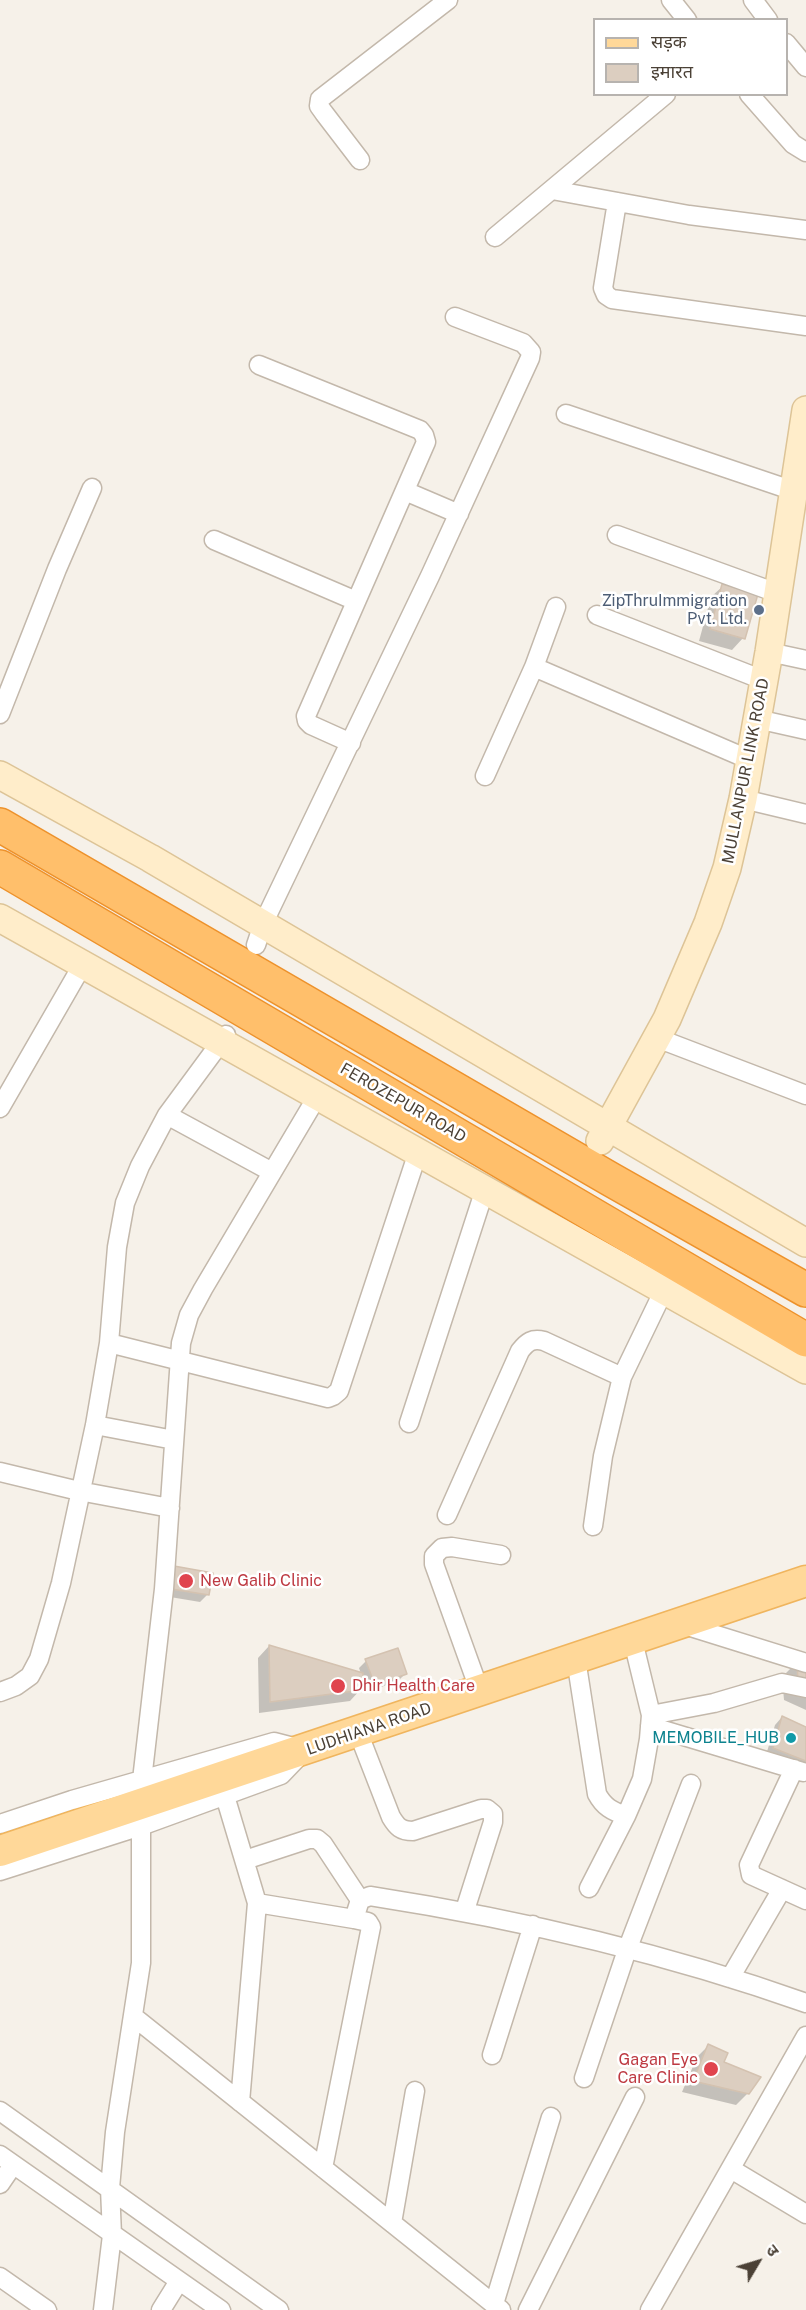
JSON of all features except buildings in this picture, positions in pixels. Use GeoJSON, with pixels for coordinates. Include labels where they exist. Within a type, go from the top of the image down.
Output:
{"type":"FeatureCollection","features":[{"type":"Feature","properties":{"kind":"highway"},"geometry":{"type":"LineString","coordinates":[[0,825],[640,1197],[806,1290]]}},
{"type":"Feature","properties":{"kind":"highway","name":"FEROZEPUR ROAD"},"geometry":{"type":"LineString","coordinates":[[0,867],[806,1340]]}},
{"type":"Feature","properties":{"kind":"main road","name":"MULLANPUR LINK ROAD"},"geometry":{"type":"LineString","coordinates":[[604,1134],[667,1019],[728,868],[743,799],[769,652],[806,410]]}},
{"type":"Feature","properties":{"kind":"main road"},"geometry":{"type":"LineString","coordinates":[[0,775],[123,843],[259,935],[604,1134],[806,1241]]}},
{"type":"Feature","properties":{"kind":"main road"},"geometry":{"type":"LineString","coordinates":[[0,918],[224,1037],[318,1095],[485,1189],[556,1222],[664,1290],[806,1370]]}},
{"type":"Feature","properties":{"kind":"main road","name":"LUDHIANA ROAD"},"geometry":{"type":"LineString","coordinates":[[0,1851],[633,1641],[806,1581]]}},
{"type":"Feature","properties":{"kind":"street"},"geometry":{"type":"LineString","coordinates":[[360,160],[319,106],[320,99],[448,0]]}},
{"type":"Feature","properties":{"kind":"street"},"geometry":{"type":"LineString","coordinates":[[671,0],[685,18]]}},
{"type":"Feature","properties":{"kind":"street"},"geometry":{"type":"LineString","coordinates":[[753,0],[766,18]]}},
{"type":"Feature","properties":{"kind":"street"},"geometry":{"type":"LineString","coordinates":[[788,45],[806,67]]}},
{"type":"Feature","properties":{"kind":"street"},"geometry":{"type":"LineString","coordinates":[[495,237],[664,96]]}},
{"type":"Feature","properties":{"kind":"street"},"geometry":{"type":"LineString","coordinates":[[751,96],[793,144],[806,152]]}},
{"type":"Feature","properties":{"kind":"street"},"geometry":{"type":"LineString","coordinates":[[552,190],[689,215],[806,230]]}},
{"type":"Feature","properties":{"kind":"street"},"geometry":{"type":"LineString","coordinates":[[617,202],[603,288],[606,295],[612,299],[806,326]]}},
{"type":"Feature","properties":{"kind":"street"},"geometry":{"type":"LineString","coordinates":[[259,935],[459,514],[530,358],[531,352],[523,343],[455,317]]}},
{"type":"Feature","properties":{"kind":"street"},"geometry":{"type":"LineString","coordinates":[[259,365],[420,430],[426,442],[306,716],[311,725],[351,743]]}},
{"type":"Feature","properties":{"kind":"street"},"geometry":{"type":"LineString","coordinates":[[566,414],[794,491]]}},
{"type":"Feature","properties":{"kind":"street"},"geometry":{"type":"LineString","coordinates":[[0,714],[57,568],[92,488]]}},
{"type":"Feature","properties":{"kind":"street"},"geometry":{"type":"LineString","coordinates":[[405,490],[459,514]]}},
{"type":"Feature","properties":{"kind":"street"},"geometry":{"type":"LineString","coordinates":[[617,535],[777,593]]}},
{"type":"Feature","properties":{"kind":"street"},"geometry":{"type":"LineString","coordinates":[[214,540],[356,601]]}},
{"type":"Feature","properties":{"kind":"street"},"geometry":{"type":"LineString","coordinates":[[485,776],[534,667],[556,607]]}},
{"type":"Feature","properties":{"kind":"street"},"geometry":{"type":"LineString","coordinates":[[597,615],[763,680]]}},
{"type":"Feature","properties":{"kind":"street"},"geometry":{"type":"LineString","coordinates":[[769,652],[806,660]]}},
{"type":"Feature","properties":{"kind":"street"},"geometry":{"type":"LineString","coordinates":[[534,667],[750,760]]}},
{"type":"Feature","properties":{"kind":"street"},"geometry":{"type":"LineString","coordinates":[[757,718],[806,730]]}},
{"type":"Feature","properties":{"kind":"street"},"geometry":{"type":"LineString","coordinates":[[743,799],[806,814]]}},
{"type":"Feature","properties":{"kind":"street"},"geometry":{"type":"LineString","coordinates":[[0,1108],[83,964]]}},
{"type":"Feature","properties":{"kind":"street"},"geometry":{"type":"LineString","coordinates":[[0,1692],[16,1686],[30,1676],[39,1659],[61,1583],[79,1491],[96,1425],[109,1343],[117,1247],[126,1203],[140,1166],[168,1115],[224,1037]]}},
{"type":"Feature","properties":{"kind":"street"},"geometry":{"type":"LineString","coordinates":[[657,1038],[806,1095]]}},
{"type":"Feature","properties":{"kind":"street"},"geometry":{"type":"LineString","coordinates":[[142,1780],[159,1645],[181,1343],[189,1315],[318,1095]]}},
{"type":"Feature","properties":{"kind":"street"},"geometry":{"type":"LineString","coordinates":[[168,1115],[272,1172]]}},
{"type":"Feature","properties":{"kind":"street"},"geometry":{"type":"LineString","coordinates":[[109,1343],[328,1398],[333,1396],[339,1391],[418,1152]]}},
{"type":"Feature","properties":{"kind":"street"},"geometry":{"type":"LineString","coordinates":[[409,1423],[485,1189]]}},
{"type":"Feature","properties":{"kind":"street"},"geometry":{"type":"LineString","coordinates":[[593,1526],[603,1455],[622,1377],[664,1290]]}},
{"type":"Feature","properties":{"kind":"street"},"geometry":{"type":"LineString","coordinates":[[447,1515],[520,1351],[527,1343],[535,1339],[544,1341],[622,1377]]}},
{"type":"Feature","properties":{"kind":"street"},"geometry":{"type":"LineString","coordinates":[[96,1425],[174,1440]]}},
{"type":"Feature","properties":{"kind":"street"},"geometry":{"type":"LineString","coordinates":[[0,1472],[79,1491],[170,1508]]}},
{"type":"Feature","properties":{"kind":"street"},"geometry":{"type":"LineString","coordinates":[[480,1692],[434,1564],[434,1556],[442,1548],[452,1547],[501,1555]]}},
{"type":"Feature","properties":{"kind":"street"},"geometry":{"type":"LineString","coordinates":[[681,1624],[806,1663]]}},
{"type":"Feature","properties":{"kind":"street"},"geometry":{"type":"LineString","coordinates":[[589,1888],[642,1779],[651,1720],[633,1641]]}},
{"type":"Feature","properties":{"kind":"street"},"geometry":{"type":"LineString","coordinates":[[576,1659],[597,1794],[602,1803],[612,1811],[626,1816]]}},
{"type":"Feature","properties":{"kind":"street"},"geometry":{"type":"LineString","coordinates":[[651,1720],[782,1683],[806,1688]]}},
{"type":"Feature","properties":{"kind":"street"},"geometry":{"type":"LineString","coordinates":[[651,1720],[800,1771],[749,1865],[751,1875],[806,1900]]}},
{"type":"Feature","properties":{"kind":"street"},"geometry":{"type":"LineString","coordinates":[[358,1732],[391,1817],[403,1831],[413,1831],[481,1809],[488,1809],[493,1814],[493,1822],[465,1910]]}},
{"type":"Feature","properties":{"kind":"street"},"geometry":{"type":"LineString","coordinates":[[0,1824],[274,1742],[305,1750],[281,1775],[141,1827],[0,1871]]}},
{"type":"Feature","properties":{"kind":"street"},"geometry":{"type":"LineString","coordinates":[[584,2078],[627,1950],[690,1784]]}},
{"type":"Feature","properties":{"kind":"street"},"geometry":{"type":"LineString","coordinates":[[225,1796],[256,1903],[240,2102]]}},
{"type":"Feature","properties":{"kind":"street"},"geometry":{"type":"LineString","coordinates":[[103,2310],[112,2235],[110,2188],[115,2132],[141,1963],[141,1827]]}},
{"type":"Feature","properties":{"kind":"street"},"geometry":{"type":"LineString","coordinates":[[245,1860],[309,1839],[316,1839],[323,1844],[360,1900]]}},
{"type":"Feature","properties":{"kind":"street"},"geometry":{"type":"LineString","coordinates":[[730,1978],[782,1889]]}},
{"type":"Feature","properties":{"kind":"street"},"geometry":{"type":"LineString","coordinates":[[360,1900],[370,1896],[465,1910],[533,1925],[730,1978],[806,2003]]}},
{"type":"Feature","properties":{"kind":"street"},"geometry":{"type":"LineString","coordinates":[[354,1919],[360,1900]]}},
{"type":"Feature","properties":{"kind":"street"},"geometry":{"type":"LineString","coordinates":[[256,1903],[354,1919],[368,1922],[371,1927],[323,2168]]}},
{"type":"Feature","properties":{"kind":"street"},"geometry":{"type":"LineString","coordinates":[[492,2055],[533,1925]]}},
{"type":"Feature","properties":{"kind":"street"},"geometry":{"type":"LineString","coordinates":[[134,2017],[497,2307],[551,2117]]}},
{"type":"Feature","properties":{"kind":"street"},"geometry":{"type":"LineString","coordinates":[[650,2310],[731,2169],[801,2056],[806,2036]]}},
{"type":"Feature","properties":{"kind":"street"},"geometry":{"type":"LineString","coordinates":[[392,2223],[415,2091]]}},
{"type":"Feature","properties":{"kind":"street"},"geometry":{"type":"LineString","coordinates":[[528,2310],[635,2097]]}},
{"type":"Feature","properties":{"kind":"street"},"geometry":{"type":"LineString","coordinates":[[0,2111],[279,2310]]}},
{"type":"Feature","properties":{"kind":"street"},"geometry":{"type":"LineString","coordinates":[[0,2184],[7,2160],[218,2309]]}},
{"type":"Feature","properties":{"kind":"street"},"geometry":{"type":"LineString","coordinates":[[731,2169],[806,2214]]}},
{"type":"Feature","properties":{"kind":"street"},"geometry":{"type":"LineString","coordinates":[[0,2277],[47,2310]]}},
{"type":"Feature","properties":{"kind":"street"},"geometry":{"type":"LineString","coordinates":[[161,2310],[178,2281]]}},
{"type":"Feature","properties":{"kind":"tunnel"},"geometry":{"type":"LineString","coordinates":[[559,1216],[596,1149]]}},
{"type":"Feature","properties":{"kind":"place","name":"ZipThruImmigration Pvt. Ltd."},"geometry":{"type":"Point","coordinates":[759,610]}},
{"type":"Feature","properties":{"kind":"place","name":"New Galib Clinic"},"geometry":{"type":"Point","coordinates":[186,1581]}},
{"type":"Feature","properties":{"kind":"place","name":"Dhir Health Care"},"geometry":{"type":"Point","coordinates":[338,1686]}},
{"type":"Feature","properties":{"kind":"place","name":"MEMOBILE_HUB"},"geometry":{"type":"Point","coordinates":[791,1738]}},
{"type":"Feature","properties":{"kind":"place","name":"Gagan Eye Care Clinic"},"geometry":{"type":"Point","coordinates":[711,2069]}}]}
